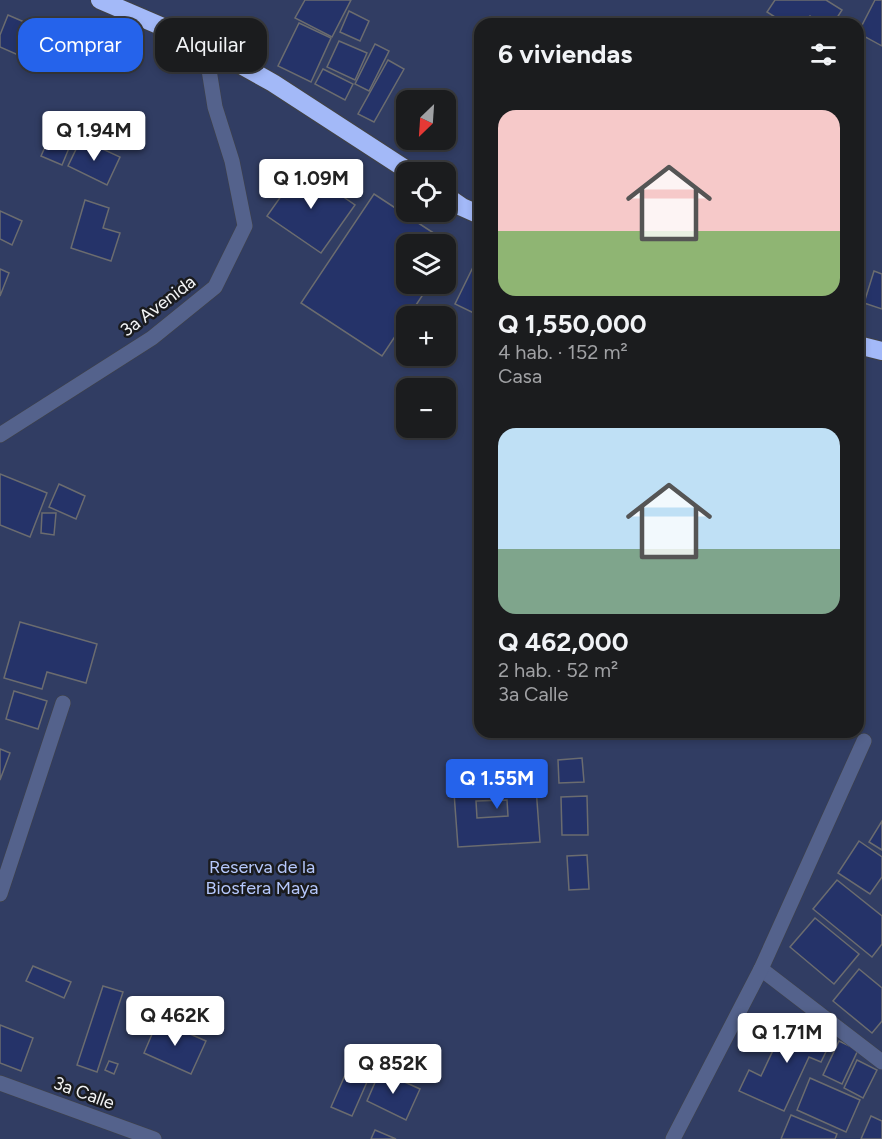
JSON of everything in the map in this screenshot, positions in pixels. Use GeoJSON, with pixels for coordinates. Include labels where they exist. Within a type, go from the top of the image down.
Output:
{"type":"FeatureCollection","features":[{"type":"Feature","properties":{"kind":"highway"},"geometry":{"type":"LineString","coordinates":[[100,0],[155,24]]}},
{"type":"Feature","properties":{"kind":"highway"},"geometry":{"type":"LineString","coordinates":[[253,72],[396,163]]}},
{"type":"Feature","properties":{"kind":"highway"},"geometry":{"type":"LineString","coordinates":[[456,203],[474,212]]}},
{"type":"Feature","properties":{"kind":"highway"},"geometry":{"type":"LineString","coordinates":[[864,346],[882,351]]}},
{"type":"Feature","properties":{"kind":"street","name":"3a Avenida"},"geometry":{"type":"LineString","coordinates":[[0,435],[152,338],[215,287],[245,226],[232,161],[215,107],[209,72]]}},
{"type":"Feature","properties":{"kind":"street"},"geometry":{"type":"LineString","coordinates":[[0,894],[63,702]]}},
{"type":"Feature","properties":{"kind":"street"},"geometry":{"type":"LineString","coordinates":[[673,1139],[761,969],[864,741]]}},
{"type":"Feature","properties":{"kind":"street"},"geometry":{"type":"LineString","coordinates":[[761,969],[882,1062]]}},
{"type":"Feature","properties":{"kind":"street","name":"3a Calle"},"geometry":{"type":"LineString","coordinates":[[0,1083],[154,1139]]}},
{"type":"Feature","properties":{"kind":"green space","name":"Reserva de la Biosfera Maya"},"geometry":{"type":"Polygon","coordinates":[[[0,0],[882,0],[882,1139],[0,1139],[0,0]]]}},
{"type":"Feature","properties":{"kind":"building"},"geometry":{"type":"Polygon","coordinates":[[[305,0],[351,0],[332,37],[295,18],[305,0]]]}},
{"type":"Feature","properties":{"kind":"building"},"geometry":{"type":"Polygon","coordinates":[[[775,0],[826,0],[842,10],[837,18],[810,16],[808,18],[776,18],[767,12],[775,0]]]}},
{"type":"Feature","properties":{"kind":"building"},"geometry":{"type":"Polygon","coordinates":[[[875,0],[882,0],[882,46],[864,36],[864,21],[875,0]]]}},
{"type":"Feature","properties":{"kind":"building"},"geometry":{"type":"Polygon","coordinates":[[[349,11],[369,21],[360,41],[340,32],[349,11]]]}},
{"type":"Feature","properties":{"kind":"building"},"geometry":{"type":"Polygon","coordinates":[[[8,15],[18,19],[18,55],[0,47],[0,35],[8,15]]]}},
{"type":"Feature","properties":{"kind":"building"},"geometry":{"type":"Polygon","coordinates":[[[299,23],[331,38],[311,82],[278,66],[299,23]]]}},
{"type":"Feature","properties":{"kind":"building"},"geometry":{"type":"Polygon","coordinates":[[[339,41],[367,53],[355,80],[327,67],[339,41]]]}},
{"type":"Feature","properties":{"kind":"building"},"geometry":{"type":"Polygon","coordinates":[[[375,44],[389,51],[369,91],[355,84],[375,44]]]}},
{"type":"Feature","properties":{"kind":"building"},"geometry":{"type":"Polygon","coordinates":[[[388,60],[404,69],[374,122],[358,114],[388,60]]]}},
{"type":"Feature","properties":{"kind":"building"},"geometry":{"type":"Polygon","coordinates":[[[323,69],[353,84],[345,100],[315,84],[323,69]]]}},
{"type":"Feature","properties":{"kind":"building"},"geometry":{"type":"Polygon","coordinates":[[[54,127],[74,136],[62,165],[41,156],[54,127]]]}},
{"type":"Feature","properties":{"kind":"building"},"geometry":{"type":"Polygon","coordinates":[[[81,139],[120,157],[107,185],[68,166],[81,139]]]}},
{"type":"Feature","properties":{"kind":"building"},"geometry":{"type":"Polygon","coordinates":[[[301,168],[355,205],[321,253],[267,216],[301,168]]]}},
{"type":"Feature","properties":{"kind":"building"},"geometry":{"type":"Polygon","coordinates":[[[374,194],[396,208],[396,222],[417,222],[435,234],[396,234],[396,294],[423,294],[415,306],[396,306],[396,335],[382,356],[301,303],[374,194]]]}},
{"type":"Feature","properties":{"kind":"building"},"geometry":{"type":"Polygon","coordinates":[[[85,200],[109,208],[103,228],[120,233],[111,261],[71,248],[85,200]]]}},
{"type":"Feature","properties":{"kind":"building"},"geometry":{"type":"Polygon","coordinates":[[[0,211],[22,221],[12,245],[0,239],[0,211]]]}},
{"type":"Feature","properties":{"kind":"building"},"geometry":{"type":"Polygon","coordinates":[[[474,265],[474,313],[455,304],[474,265]]]}},
{"type":"Feature","properties":{"kind":"building"},"geometry":{"type":"Polygon","coordinates":[[[0,269],[9,273],[0,296],[0,269]]]}},
{"type":"Feature","properties":{"kind":"building"},"geometry":{"type":"Polygon","coordinates":[[[874,271],[882,274],[882,309],[864,303],[874,271]]]}},
{"type":"Feature","properties":{"kind":"building"},"geometry":{"type":"Polygon","coordinates":[[[0,474],[47,493],[30,537],[0,525],[0,474]]]}},
{"type":"Feature","properties":{"kind":"building"},"geometry":{"type":"Polygon","coordinates":[[[59,484],[85,496],[76,519],[49,507],[59,484]]]}},
{"type":"Feature","properties":{"kind":"building"},"geometry":{"type":"Polygon","coordinates":[[[42,513],[56,513],[54,535],[41,533],[42,513]]]}},
{"type":"Feature","properties":{"kind":"building"},"geometry":{"type":"Polygon","coordinates":[[[20,622],[97,644],[86,683],[47,672],[42,689],[4,678],[20,622]]]}},
{"type":"Feature","properties":{"kind":"building"},"geometry":{"type":"Polygon","coordinates":[[[14,691],[47,701],[38,729],[6,719],[14,691]]]}},
{"type":"Feature","properties":{"kind":"building"},"geometry":{"type":"Polygon","coordinates":[[[0,749],[10,753],[0,780],[0,749]]]}},
{"type":"Feature","properties":{"kind":"building"},"geometry":{"type":"Polygon","coordinates":[[[582,758],[584,782],[559,783],[558,760],[582,758]]]}},
{"type":"Feature","properties":{"kind":"building"},"geometry":{"type":"Polygon","coordinates":[[[535,774],[540,842],[458,847],[453,779],[535,774]],[[507,800],[476,801],[477,818],[508,816],[507,800]]]}},
{"type":"Feature","properties":{"kind":"building"},"geometry":{"type":"Polygon","coordinates":[[[587,796],[588,835],[562,835],[561,797],[587,796]]]}},
{"type":"Feature","properties":{"kind":"building"},"geometry":{"type":"Polygon","coordinates":[[[882,821],[882,850],[869,842],[882,821]]]}},
{"type":"Feature","properties":{"kind":"building"},"geometry":{"type":"Polygon","coordinates":[[[859,841],[882,857],[882,877],[870,894],[838,873],[859,841]]]}},
{"type":"Feature","properties":{"kind":"building"},"geometry":{"type":"Polygon","coordinates":[[[587,855],[589,889],[569,890],[567,856],[587,855]]]}},
{"type":"Feature","properties":{"kind":"building"},"geometry":{"type":"Polygon","coordinates":[[[837,880],[882,916],[882,944],[872,957],[813,909],[837,880]]]}},
{"type":"Feature","properties":{"kind":"building"},"geometry":{"type":"Polygon","coordinates":[[[815,918],[859,954],[834,984],[790,947],[815,918]]]}},
{"type":"Feature","properties":{"kind":"building"},"geometry":{"type":"Polygon","coordinates":[[[33,966],[71,982],[64,998],[26,981],[33,966]]]}},
{"type":"Feature","properties":{"kind":"building"},"geometry":{"type":"Polygon","coordinates":[[[859,969],[882,988],[882,1021],[872,1033],[833,1001],[859,969]]]}},
{"type":"Feature","properties":{"kind":"building"},"geometry":{"type":"Polygon","coordinates":[[[103,986],[123,992],[97,1072],[77,1065],[103,986]]]}},
{"type":"Feature","properties":{"kind":"building"},"geometry":{"type":"Polygon","coordinates":[[[789,1016],[833,1037],[821,1062],[809,1057],[784,1111],[739,1091],[749,1070],[761,1076],[789,1016]]]}},
{"type":"Feature","properties":{"kind":"building"},"geometry":{"type":"Polygon","coordinates":[[[158,1020],[206,1041],[191,1074],[144,1053],[158,1020]]]}},
{"type":"Feature","properties":{"kind":"building"},"geometry":{"type":"Polygon","coordinates":[[[0,1025],[33,1038],[21,1071],[0,1063],[0,1025]]]}},
{"type":"Feature","properties":{"kind":"building"},"geometry":{"type":"Polygon","coordinates":[[[839,1041],[858,1050],[842,1084],[823,1075],[839,1041]]]}},
{"type":"Feature","properties":{"kind":"building"},"geometry":{"type":"Polygon","coordinates":[[[857,1060],[877,1070],[863,1098],[844,1088],[857,1060]]]}},
{"type":"Feature","properties":{"kind":"building"},"geometry":{"type":"Polygon","coordinates":[[[109,1061],[118,1064],[114,1074],[105,1070],[109,1061]]]}},
{"type":"Feature","properties":{"kind":"building"},"geometry":{"type":"Polygon","coordinates":[[[380,1071],[420,1089],[406,1120],[367,1101],[380,1071]]]}},
{"type":"Feature","properties":{"kind":"building"},"geometry":{"type":"Polygon","coordinates":[[[346,1073],[367,1082],[352,1116],[331,1107],[346,1073]]]}},
{"type":"Feature","properties":{"kind":"building"},"geometry":{"type":"Polygon","coordinates":[[[810,1078],[860,1100],[846,1132],[797,1110],[810,1078]]]}},
{"type":"Feature","properties":{"kind":"building"},"geometry":{"type":"Polygon","coordinates":[[[791,1115],[837,1134],[835,1139],[781,1139],[791,1115]]]}},
{"type":"Feature","properties":{"kind":"building"},"geometry":{"type":"Polygon","coordinates":[[[871,1116],[882,1121],[882,1139],[861,1139],[871,1116]]]}},
{"type":"Feature","properties":{"kind":"building"},"geometry":{"type":"Polygon","coordinates":[[[375,1130],[396,1139],[371,1139],[375,1130]]]}}]}
